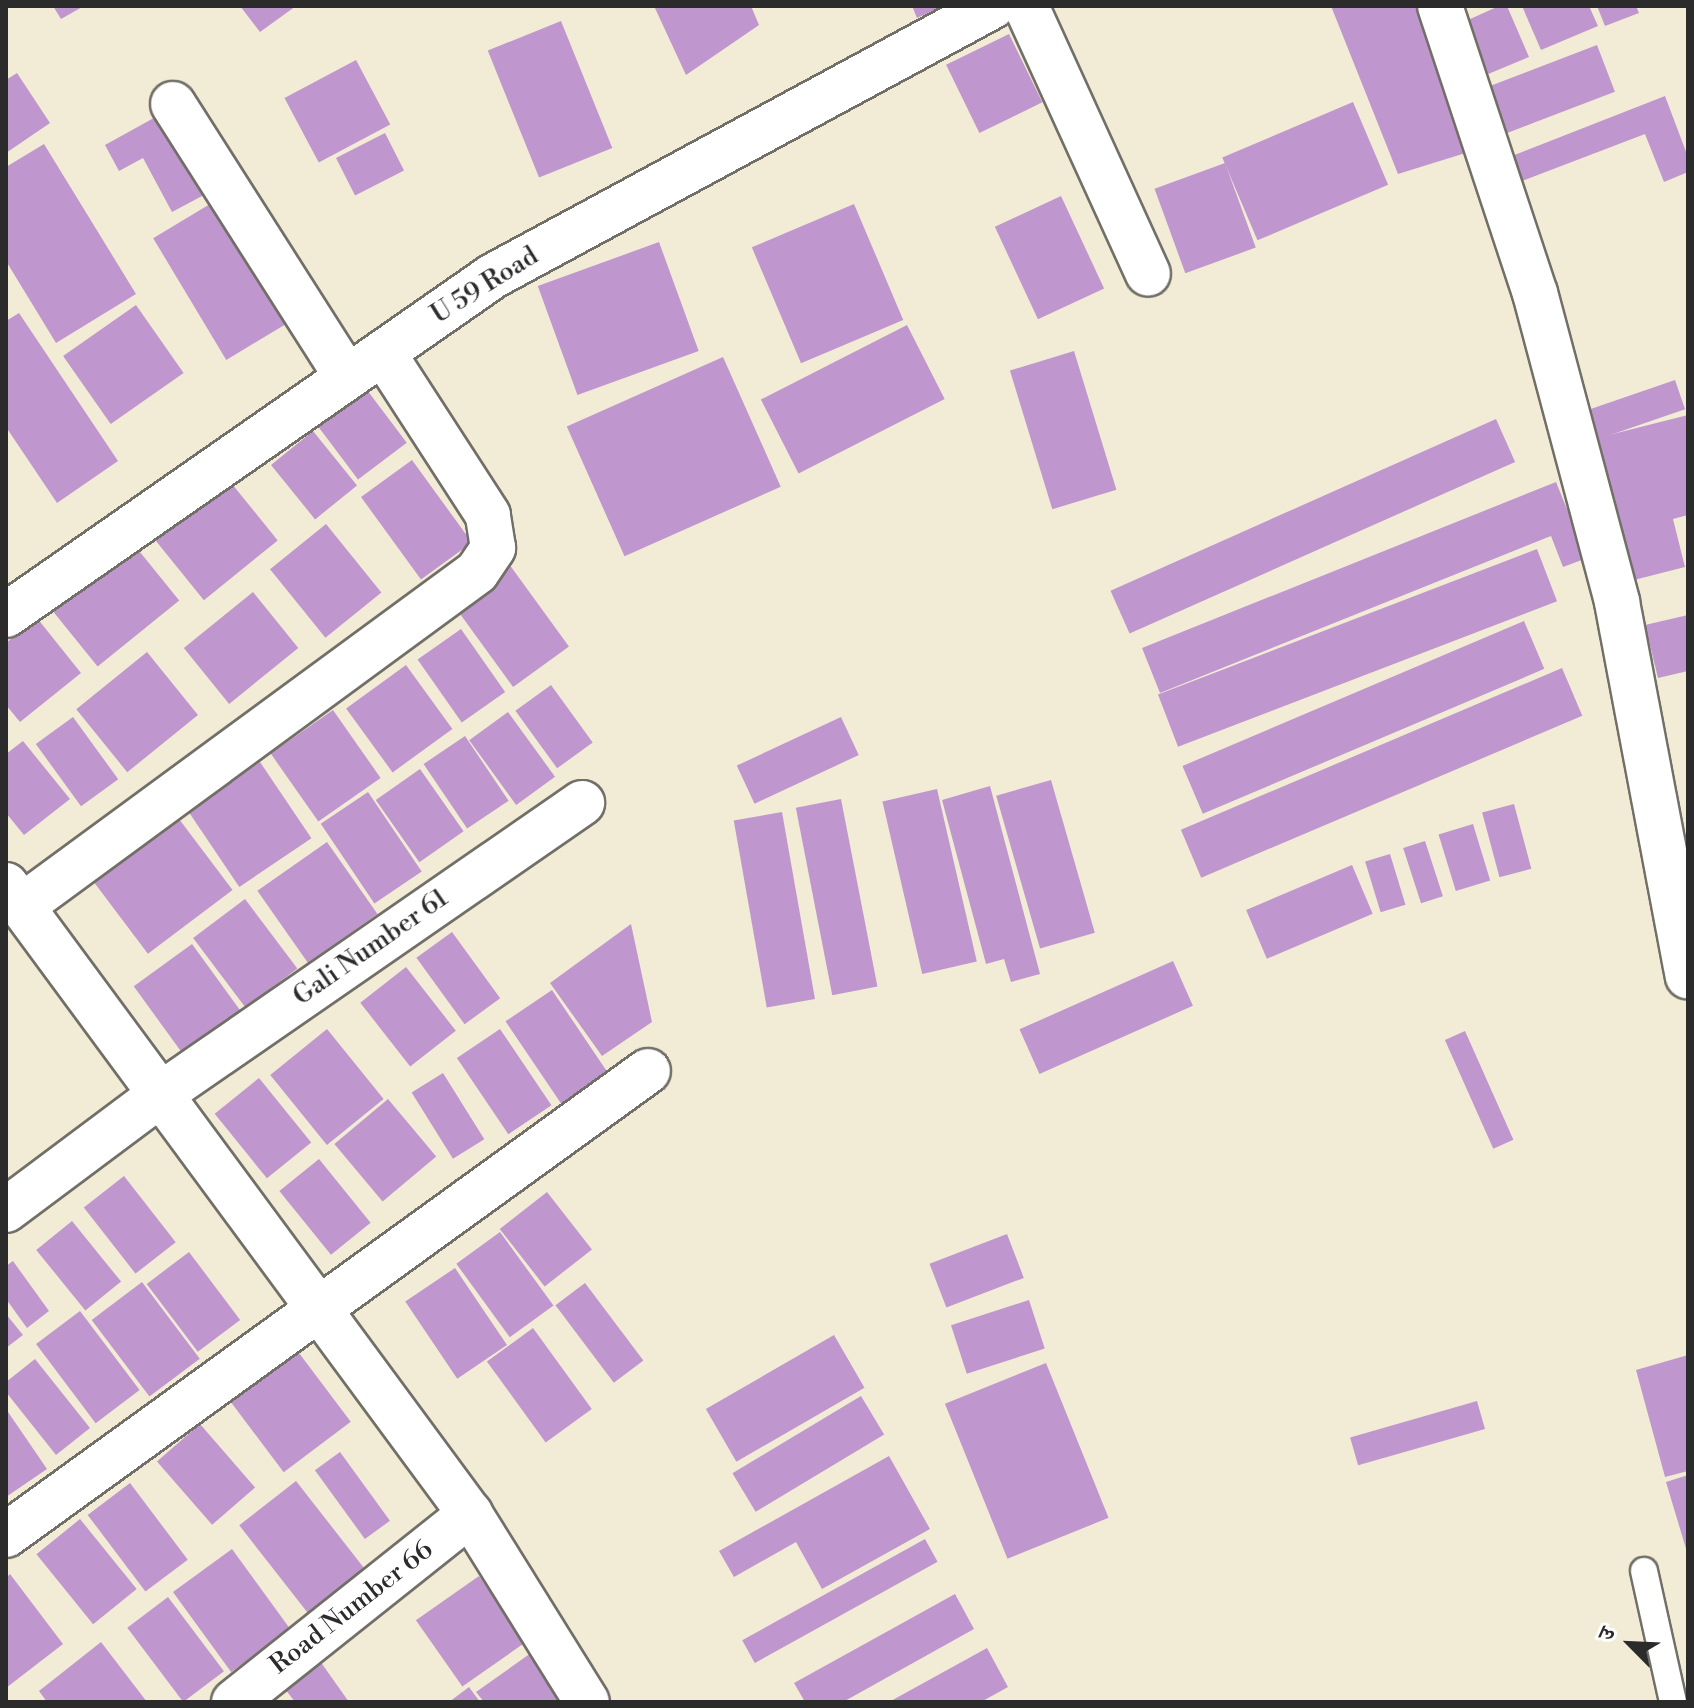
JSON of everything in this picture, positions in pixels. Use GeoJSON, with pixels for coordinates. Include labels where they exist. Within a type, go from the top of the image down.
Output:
{"type":"FeatureCollection","features":[{"type":"Feature","properties":{"kind":"street","name":"U 59 Road"},"geometry":{"type":"LineString","coordinates":[[6,615],[493,276],[993,6]]}},
{"type":"Feature","properties":{"kind":"street"},"geometry":{"type":"LineString","coordinates":[[1026,6],[1148,274]]}},
{"type":"Feature","properties":{"kind":"street"},"geometry":{"type":"LineString","coordinates":[[1440,6],[1535,293],[1617,602],[1688,976]]}},
{"type":"Feature","properties":{"kind":"street"},"geometry":{"type":"LineString","coordinates":[[173,104],[347,377]]}},
{"type":"Feature","properties":{"kind":"street"},"geometry":{"type":"LineString","coordinates":[[383,353],[488,515],[493,548],[477,572],[14,895],[470,1514],[587,1702]]}},
{"type":"Feature","properties":{"kind":"street","name":"Gali Number 61"},"geometry":{"type":"LineString","coordinates":[[6,1210],[161,1094],[582,803]]}},
{"type":"Feature","properties":{"kind":"street"},"geometry":{"type":"LineString","coordinates":[[6,1535],[648,1071]]}},
{"type":"Feature","properties":{"kind":"street","name":"Road Number 66"},"geometry":{"type":"LineString","coordinates":[[234,1702],[470,1514]]}},
{"type":"Feature","properties":{"kind":"lane"},"geometry":{"type":"LineString","coordinates":[[1644,1571],[1673,1702]]}},
{"type":"Feature","properties":{"kind":"building"},"geometry":{"type":"Polygon","coordinates":[[[53,6],[84,6],[61,19],[53,6]]]}},
{"type":"Feature","properties":{"kind":"building"},"geometry":{"type":"Polygon","coordinates":[[[240,6],[296,6],[260,32],[240,6]]]}},
{"type":"Feature","properties":{"kind":"building"},"geometry":{"type":"Polygon","coordinates":[[[654,6],[751,6],[759,25],[686,75],[654,6]]]}},
{"type":"Feature","properties":{"kind":"building"},"geometry":{"type":"Polygon","coordinates":[[[912,6],[943,6],[917,18],[912,6]]]}},
{"type":"Feature","properties":{"kind":"building"},"geometry":{"type":"Polygon","coordinates":[[[1331,6],[1420,6],[1472,151],[1398,174],[1331,6]]]}},
{"type":"Feature","properties":{"kind":"building"},"geometry":{"type":"Polygon","coordinates":[[[1499,6],[1507,6],[1529,57],[1481,77],[1459,24],[1499,6]]]}},
{"type":"Feature","properties":{"kind":"building"},"geometry":{"type":"Polygon","coordinates":[[[1522,6],[1589,6],[1598,26],[1541,50],[1522,6]]]}},
{"type":"Feature","properties":{"kind":"building"},"geometry":{"type":"Polygon","coordinates":[[[1597,6],[1636,6],[1639,13],[1605,26],[1597,6]]]}},
{"type":"Feature","properties":{"kind":"building"},"geometry":{"type":"Polygon","coordinates":[[[561,21],[612,148],[539,178],[488,51],[561,21]]]}},
{"type":"Feature","properties":{"kind":"building"},"geometry":{"type":"Polygon","coordinates":[[[1009,34],[1042,102],[979,133],[946,65],[1009,34]]]}},
{"type":"Feature","properties":{"kind":"building"},"geometry":{"type":"Polygon","coordinates":[[[1597,45],[1615,92],[1502,135],[1484,88],[1597,45]]]}},
{"type":"Feature","properties":{"kind":"building"},"geometry":{"type":"Polygon","coordinates":[[[356,60],[390,124],[319,162],[284,98],[356,60]]]}},
{"type":"Feature","properties":{"kind":"building"},"geometry":{"type":"Polygon","coordinates":[[[17,73],[50,123],[6,153],[6,80],[17,73]]]}},
{"type":"Feature","properties":{"kind":"building"},"geometry":{"type":"Polygon","coordinates":[[[1665,96],[1688,157],[1688,172],[1664,182],[1645,134],[1514,184],[1504,159],[1665,96]]]}},
{"type":"Feature","properties":{"kind":"building"},"geometry":{"type":"Polygon","coordinates":[[[1353,102],[1388,185],[1257,240],[1222,157],[1353,102]]]}},
{"type":"Feature","properties":{"kind":"building"},"geometry":{"type":"Polygon","coordinates":[[[161,114],[204,195],[172,212],[143,158],[119,171],[105,145],[161,114]]]}},
{"type":"Feature","properties":{"kind":"building"},"geometry":{"type":"Polygon","coordinates":[[[385,133],[404,170],[355,195],[336,158],[385,133]]]}},
{"type":"Feature","properties":{"kind":"building"},"geometry":{"type":"Polygon","coordinates":[[[44,144],[136,294],[56,343],[6,261],[6,167],[44,144]]]}},
{"type":"Feature","properties":{"kind":"building"},"geometry":{"type":"Polygon","coordinates":[[[1225,163],[1256,248],[1185,273],[1155,189],[1225,163]]]}},
{"type":"Feature","properties":{"kind":"building"},"geometry":{"type":"Polygon","coordinates":[[[1061,196],[1104,288],[1038,319],[995,227],[1061,196]]]}},
{"type":"Feature","properties":{"kind":"building"},"geometry":{"type":"Polygon","coordinates":[[[220,198],[293,320],[226,360],[153,238],[220,198]]]}},
{"type":"Feature","properties":{"kind":"building"},"geometry":{"type":"Polygon","coordinates":[[[854,204],[903,320],[801,363],[752,247],[854,204]]]}},
{"type":"Feature","properties":{"kind":"building"},"geometry":{"type":"Polygon","coordinates":[[[659,242],[699,351],[577,395],[538,286],[659,242]]]}},
{"type":"Feature","properties":{"kind":"building"},"geometry":{"type":"Polygon","coordinates":[[[136,305],[184,373],[111,424],[63,356],[136,305]]]}},
{"type":"Feature","properties":{"kind":"building"},"geometry":{"type":"Polygon","coordinates":[[[19,313],[118,461],[57,503],[6,427],[6,321],[19,313]]]}},
{"type":"Feature","properties":{"kind":"building"},"geometry":{"type":"Polygon","coordinates":[[[907,325],[945,399],[799,473],[761,399],[907,325]]]}},
{"type":"Feature","properties":{"kind":"building"},"geometry":{"type":"Polygon","coordinates":[[[1074,351],[1116,490],[1052,509],[1010,371],[1074,351]]]}},
{"type":"Feature","properties":{"kind":"building"},"geometry":{"type":"Polygon","coordinates":[[[723,357],[781,487],[625,556],[567,427],[723,357]]]}},
{"type":"Feature","properties":{"kind":"building"},"geometry":{"type":"Polygon","coordinates":[[[355,374],[407,443],[358,479],[306,411],[355,374]]]}},
{"type":"Feature","properties":{"kind":"building"},"geometry":{"type":"Polygon","coordinates":[[[1675,380],[1685,409],[1588,443],[1578,414],[1675,380]]]}},
{"type":"Feature","properties":{"kind":"building"},"geometry":{"type":"Polygon","coordinates":[[[1688,415],[1688,515],[1673,519],[1685,567],[1634,580],[1614,501],[1605,503],[1589,440],[1688,415]]]}},
{"type":"Feature","properties":{"kind":"building"},"geometry":{"type":"Polygon","coordinates":[[[1496,419],[1515,462],[1130,634],[1110,591],[1496,419]]]}},
{"type":"Feature","properties":{"kind":"building"},"geometry":{"type":"Polygon","coordinates":[[[313,431],[357,485],[315,519],[271,465],[313,431]]]}},
{"type":"Feature","properties":{"kind":"building"},"geometry":{"type":"Polygon","coordinates":[[[412,460],[472,543],[421,580],[361,497],[412,460]]]}},
{"type":"Feature","properties":{"kind":"building"},"geometry":{"type":"Polygon","coordinates":[[[228,479],[278,540],[204,600],[154,539],[228,479]]]}},
{"type":"Feature","properties":{"kind":"building"},"geometry":{"type":"Polygon","coordinates":[[[1556,482],[1587,558],[1563,567],[1551,536],[1160,693],[1142,648],[1556,482]]]}},
{"type":"Feature","properties":{"kind":"building"},"geometry":{"type":"Polygon","coordinates":[[[326,524],[381,592],[325,638],[270,569],[326,524]]]}},
{"type":"Feature","properties":{"kind":"building"},"geometry":{"type":"Polygon","coordinates":[[[127,536],[179,601],[98,667],[45,602],[127,536]]]}},
{"type":"Feature","properties":{"kind":"building"},"geometry":{"type":"Polygon","coordinates":[[[1537,549],[1557,601],[1178,747],[1158,694],[1537,549]]]}},
{"type":"Feature","properties":{"kind":"building"},"geometry":{"type":"Polygon","coordinates":[[[509,564],[569,647],[513,687],[453,605],[509,564]]]}},
{"type":"Feature","properties":{"kind":"building"},"geometry":{"type":"Polygon","coordinates":[[[253,592],[298,648],[229,704],[184,648],[253,592]]]}},
{"type":"Feature","properties":{"kind":"building"},"geometry":{"type":"Polygon","coordinates":[[[1688,615],[1688,671],[1658,678],[1645,625],[1688,615]]]}},
{"type":"Feature","properties":{"kind":"building"},"geometry":{"type":"Polygon","coordinates":[[[37,618],[81,673],[20,722],[6,705],[6,643],[37,618]]]}},
{"type":"Feature","properties":{"kind":"building"},"geometry":{"type":"Polygon","coordinates":[[[1524,621],[1544,669],[1203,814],[1182,766],[1524,621]]]}},
{"type":"Feature","properties":{"kind":"building"},"geometry":{"type":"Polygon","coordinates":[[[461,629],[505,692],[462,722],[418,659],[461,629]]]}},
{"type":"Feature","properties":{"kind":"building"},"geometry":{"type":"Polygon","coordinates":[[[147,652],[198,715],[127,772],[76,709],[147,652]]]}},
{"type":"Feature","properties":{"kind":"building"},"geometry":{"type":"Polygon","coordinates":[[[406,665],[452,729],[393,772],[346,708],[406,665]]]}},
{"type":"Feature","properties":{"kind":"building"},"geometry":{"type":"Polygon","coordinates":[[[1562,668],[1582,716],[1201,878],[1181,830],[1562,668]]]}},
{"type":"Feature","properties":{"kind":"building"},"geometry":{"type":"Polygon","coordinates":[[[551,685],[593,742],[557,768],[515,711],[551,685]]]}},
{"type":"Feature","properties":{"kind":"building"},"geometry":{"type":"Polygon","coordinates":[[[333,710],[381,778],[318,822],[271,754],[333,710]]]}},
{"type":"Feature","properties":{"kind":"building"},"geometry":{"type":"Polygon","coordinates":[[[508,712],[555,777],[516,805],[469,740],[508,712]]]}},
{"type":"Feature","properties":{"kind":"building"},"geometry":{"type":"Polygon","coordinates":[[[73,717],[118,779],[81,806],[36,744],[73,717]]]}},
{"type":"Feature","properties":{"kind":"building"},"geometry":{"type":"Polygon","coordinates":[[[841,717],[859,755],[755,804],[737,766],[841,717]]]}},
{"type":"Feature","properties":{"kind":"building"},"geometry":{"type":"Polygon","coordinates":[[[465,736],[509,801],[467,829],[424,764],[465,736]]]}},
{"type":"Feature","properties":{"kind":"building"},"geometry":{"type":"Polygon","coordinates":[[[23,741],[70,799],[24,835],[6,813],[6,754],[23,741]]]}},
{"type":"Feature","properties":{"kind":"building"},"geometry":{"type":"Polygon","coordinates":[[[260,762],[311,838],[239,887],[188,811],[260,762]]]}},
{"type":"Feature","properties":{"kind":"building"},"geometry":{"type":"Polygon","coordinates":[[[420,769],[464,831],[419,862],[376,800],[420,769]]]}},
{"type":"Feature","properties":{"kind":"building"},"geometry":{"type":"Polygon","coordinates":[[[1051,780],[1095,933],[1040,949],[996,796],[1051,780]]]}},
{"type":"Feature","properties":{"kind":"building"},"geometry":{"type":"Polygon","coordinates":[[[990,786],[1040,974],[1011,982],[1004,959],[986,964],[942,800],[990,786]]]}},
{"type":"Feature","properties":{"kind":"building"},"geometry":{"type":"Polygon","coordinates":[[[937,789],[977,961],[922,974],[882,802],[937,789]]]}},
{"type":"Feature","properties":{"kind":"building"},"geometry":{"type":"Polygon","coordinates":[[[368,792],[422,872],[374,903],[321,824],[368,792]]]}},
{"type":"Feature","properties":{"kind":"building"},"geometry":{"type":"Polygon","coordinates":[[[841,799],[877,986],[832,995],[796,808],[841,799]]]}},
{"type":"Feature","properties":{"kind":"building"},"geometry":{"type":"Polygon","coordinates":[[[1514,804],[1531,869],[1499,877],[1482,813],[1514,804]]]}},
{"type":"Feature","properties":{"kind":"building"},"geometry":{"type":"Polygon","coordinates":[[[782,812],[815,999],[767,1008],[734,821],[782,812]]]}},
{"type":"Feature","properties":{"kind":"building"},"geometry":{"type":"Polygon","coordinates":[[[176,815],[233,890],[148,954],[91,879],[176,815]]]}},
{"type":"Feature","properties":{"kind":"building"},"geometry":{"type":"Polygon","coordinates":[[[1473,824],[1490,880],[1456,891],[1439,835],[1473,824]]]}},
{"type":"Feature","properties":{"kind":"building"},"geometry":{"type":"Polygon","coordinates":[[[1425,841],[1443,896],[1421,903],[1403,848],[1425,841]]]}},
{"type":"Feature","properties":{"kind":"building"},"geometry":{"type":"Polygon","coordinates":[[[327,842],[377,914],[308,963],[257,891],[327,842]]]}},
{"type":"Feature","properties":{"kind":"building"},"geometry":{"type":"Polygon","coordinates":[[[1390,854],[1405,905],[1381,912],[1365,862],[1390,854]]]}},
{"type":"Feature","properties":{"kind":"building"},"geometry":{"type":"Polygon","coordinates":[[[1352,865],[1373,914],[1267,959],[1246,910],[1352,865]]]}},
{"type":"Feature","properties":{"kind":"building"},"geometry":{"type":"Polygon","coordinates":[[[245,899],[297,968],[245,1008],[193,938],[245,899]]]}},
{"type":"Feature","properties":{"kind":"building"},"geometry":{"type":"Polygon","coordinates":[[[631,924],[652,1022],[602,1056],[550,983],[631,924]]]}},
{"type":"Feature","properties":{"kind":"building"},"geometry":{"type":"Polygon","coordinates":[[[452,932],[500,998],[465,1024],[416,958],[452,932]]]}},
{"type":"Feature","properties":{"kind":"building"},"geometry":{"type":"Polygon","coordinates":[[[192,944],[241,1012],[183,1054],[134,986],[192,944]]]}},
{"type":"Feature","properties":{"kind":"building"},"geometry":{"type":"Polygon","coordinates":[[[1173,961],[1193,1006],[1039,1074],[1020,1029],[1173,961]]]}},
{"type":"Feature","properties":{"kind":"building"},"geometry":{"type":"Polygon","coordinates":[[[406,967],[456,1031],[410,1067],[360,1003],[406,967]]]}},
{"type":"Feature","properties":{"kind":"building"},"geometry":{"type":"Polygon","coordinates":[[[552,990],[611,1077],[564,1108],[506,1021],[552,990]]]}},
{"type":"Feature","properties":{"kind":"building"},"geometry":{"type":"Polygon","coordinates":[[[327,1029],[384,1099],[327,1145],[270,1075],[327,1029]]]}},
{"type":"Feature","properties":{"kind":"building"},"geometry":{"type":"Polygon","coordinates":[[[500,1029],[551,1105],[508,1134],[457,1058],[500,1029]]]}},
{"type":"Feature","properties":{"kind":"building"},"geometry":{"type":"Polygon","coordinates":[[[1465,1031],[1513,1140],[1493,1149],[1445,1040],[1465,1031]]]}},
{"type":"Feature","properties":{"kind":"building"},"geometry":{"type":"Polygon","coordinates":[[[443,1073],[484,1139],[453,1159],[412,1093],[443,1073]]]}},
{"type":"Feature","properties":{"kind":"building"},"geometry":{"type":"Polygon","coordinates":[[[259,1078],[311,1143],[267,1178],[215,1114],[259,1078]]]}},
{"type":"Feature","properties":{"kind":"building"},"geometry":{"type":"Polygon","coordinates":[[[388,1099],[436,1156],[383,1201],[334,1144],[388,1099]]]}},
{"type":"Feature","properties":{"kind":"building"},"geometry":{"type":"Polygon","coordinates":[[[319,1159],[371,1223],[331,1255],[279,1191],[319,1159]]]}},
{"type":"Feature","properties":{"kind":"building"},"geometry":{"type":"Polygon","coordinates":[[[124,1176],[176,1242],[136,1274],[84,1207],[124,1176]]]}},
{"type":"Feature","properties":{"kind":"building"},"geometry":{"type":"Polygon","coordinates":[[[547,1192],[592,1250],[545,1286],[500,1229],[547,1192]]]}},
{"type":"Feature","properties":{"kind":"building"},"geometry":{"type":"Polygon","coordinates":[[[72,1221],[121,1282],[85,1311],[36,1250],[72,1221]]]}},
{"type":"Feature","properties":{"kind":"building"},"geometry":{"type":"Polygon","coordinates":[[[500,1232],[553,1306],[510,1337],[456,1264],[500,1232]]]}},
{"type":"Feature","properties":{"kind":"building"},"geometry":{"type":"Polygon","coordinates":[[[1007,1234],[1024,1278],[946,1308],[930,1264],[1007,1234]]]}},
{"type":"Feature","properties":{"kind":"building"},"geometry":{"type":"Polygon","coordinates":[[[189,1252],[240,1320],[198,1352],[147,1284],[189,1252]]]}},
{"type":"Feature","properties":{"kind":"building"},"geometry":{"type":"Polygon","coordinates":[[[13,1261],[49,1311],[27,1328],[6,1299],[6,1266],[13,1261]]]}},
{"type":"Feature","properties":{"kind":"building"},"geometry":{"type":"Polygon","coordinates":[[[455,1268],[507,1345],[457,1379],[405,1302],[455,1268]]]}},
{"type":"Feature","properties":{"kind":"building"},"geometry":{"type":"Polygon","coordinates":[[[142,1282],[200,1359],[149,1397],[92,1320],[142,1282]]]}},
{"type":"Feature","properties":{"kind":"building"},"geometry":{"type":"Polygon","coordinates":[[[585,1283],[643,1360],[614,1383],[555,1305],[585,1283]]]}},
{"type":"Feature","properties":{"kind":"building"},"geometry":{"type":"Polygon","coordinates":[[[1029,1300],[1045,1349],[967,1374],[951,1325],[1029,1300]]]}},
{"type":"Feature","properties":{"kind":"building"},"geometry":{"type":"Polygon","coordinates":[[[80,1311],[140,1390],[96,1423],[36,1344],[80,1311]]]}},
{"type":"Feature","properties":{"kind":"building"},"geometry":{"type":"Polygon","coordinates":[[[6,1314],[23,1335],[6,1348],[6,1314]]]}},
{"type":"Feature","properties":{"kind":"building"},"geometry":{"type":"Polygon","coordinates":[[[533,1328],[592,1409],[546,1442],[487,1362],[533,1328]]]}},
{"type":"Feature","properties":{"kind":"building"},"geometry":{"type":"Polygon","coordinates":[[[834,1335],[864,1388],[736,1462],[706,1409],[834,1335]]]}},
{"type":"Feature","properties":{"kind":"building"},"geometry":{"type":"Polygon","coordinates":[[[296,1349],[351,1422],[284,1472],[229,1400],[296,1349]]]}},
{"type":"Feature","properties":{"kind":"building"},"geometry":{"type":"Polygon","coordinates":[[[1688,1355],[1688,1471],[1665,1477],[1636,1370],[1688,1355]]]}},
{"type":"Feature","properties":{"kind":"building"},"geometry":{"type":"Polygon","coordinates":[[[35,1359],[90,1428],[56,1455],[6,1392],[6,1382],[35,1359]]]}},
{"type":"Feature","properties":{"kind":"building"},"geometry":{"type":"Polygon","coordinates":[[[1046,1363],[1109,1518],[1007,1559],[945,1404],[1046,1363]]]}},
{"type":"Feature","properties":{"kind":"building"},"geometry":{"type":"Polygon","coordinates":[[[861,1396],[884,1435],[756,1512],[732,1473],[861,1396]]]}},
{"type":"Feature","properties":{"kind":"building"},"geometry":{"type":"Polygon","coordinates":[[[1477,1401],[1485,1429],[1358,1465],[1350,1437],[1477,1401]]]}},
{"type":"Feature","properties":{"kind":"building"},"geometry":{"type":"Polygon","coordinates":[[[6,1409],[47,1469],[6,1497],[6,1409]]]}},
{"type":"Feature","properties":{"kind":"building"},"geometry":{"type":"Polygon","coordinates":[[[200,1424],[255,1487],[212,1525],[157,1461],[200,1424]]]}},
{"type":"Feature","properties":{"kind":"building"},"geometry":{"type":"Polygon","coordinates":[[[340,1452],[390,1521],[365,1539],[315,1470],[340,1452]]]}},
{"type":"Feature","properties":{"kind":"building"},"geometry":{"type":"Polygon","coordinates":[[[889,1456],[930,1529],[822,1589],[796,1542],[734,1577],[719,1551],[889,1456]]]}},
{"type":"Feature","properties":{"kind":"building"},"geometry":{"type":"Polygon","coordinates":[[[1688,1475],[1688,1552],[1687,1552],[1666,1482],[1688,1475]]]}},
{"type":"Feature","properties":{"kind":"building"},"geometry":{"type":"Polygon","coordinates":[[[296,1481],[366,1570],[309,1614],[239,1525],[296,1481]]]}},
{"type":"Feature","properties":{"kind":"building"},"geometry":{"type":"Polygon","coordinates":[[[130,1483],[188,1560],[145,1592],[88,1515],[130,1483]]]}},
{"type":"Feature","properties":{"kind":"building"},"geometry":{"type":"Polygon","coordinates":[[[80,1519],[137,1589],[93,1624],[36,1554],[80,1519]]]}},
{"type":"Feature","properties":{"kind":"building"},"geometry":{"type":"Polygon","coordinates":[[[925,1539],[938,1562],[755,1663],[742,1640],[925,1539]]]}},
{"type":"Feature","properties":{"kind":"building"},"geometry":{"type":"Polygon","coordinates":[[[232,1549],[290,1629],[231,1672],[173,1592],[232,1549]]]}},
{"type":"Feature","properties":{"kind":"building"},"geometry":{"type":"Polygon","coordinates":[[[10,1574],[63,1644],[6,1688],[6,1578],[10,1574]]]}},
{"type":"Feature","properties":{"kind":"building"},"geometry":{"type":"Polygon","coordinates":[[[479,1576],[525,1642],[462,1687],[416,1620],[479,1576]]]}},
{"type":"Feature","properties":{"kind":"building"},"geometry":{"type":"Polygon","coordinates":[[[955,1594],[974,1629],[843,1702],[805,1702],[794,1683],[955,1594]]]}},
{"type":"Feature","properties":{"kind":"building"},"geometry":{"type":"Polygon","coordinates":[[[168,1597],[224,1671],[183,1702],[127,1628],[168,1597]]]}},
{"type":"Feature","properties":{"kind":"building"},"geometry":{"type":"Polygon","coordinates":[[[101,1642],[147,1702],[47,1702],[39,1691],[101,1642]]]}},
{"type":"Feature","properties":{"kind":"building"},"geometry":{"type":"Polygon","coordinates":[[[987,1648],[1008,1687],[981,1702],[889,1702],[987,1648]]]}},
{"type":"Feature","properties":{"kind":"building"},"geometry":{"type":"Polygon","coordinates":[[[531,1653],[566,1702],[484,1702],[476,1692],[531,1653]]]}},
{"type":"Feature","properties":{"kind":"building"},"geometry":{"type":"Polygon","coordinates":[[[315,1654],[349,1702],[295,1702],[279,1681],[315,1654]]]}},
{"type":"Feature","properties":{"kind":"building"},"geometry":{"type":"Polygon","coordinates":[[[469,1687],[480,1702],[449,1702],[469,1687]]]}}]}
